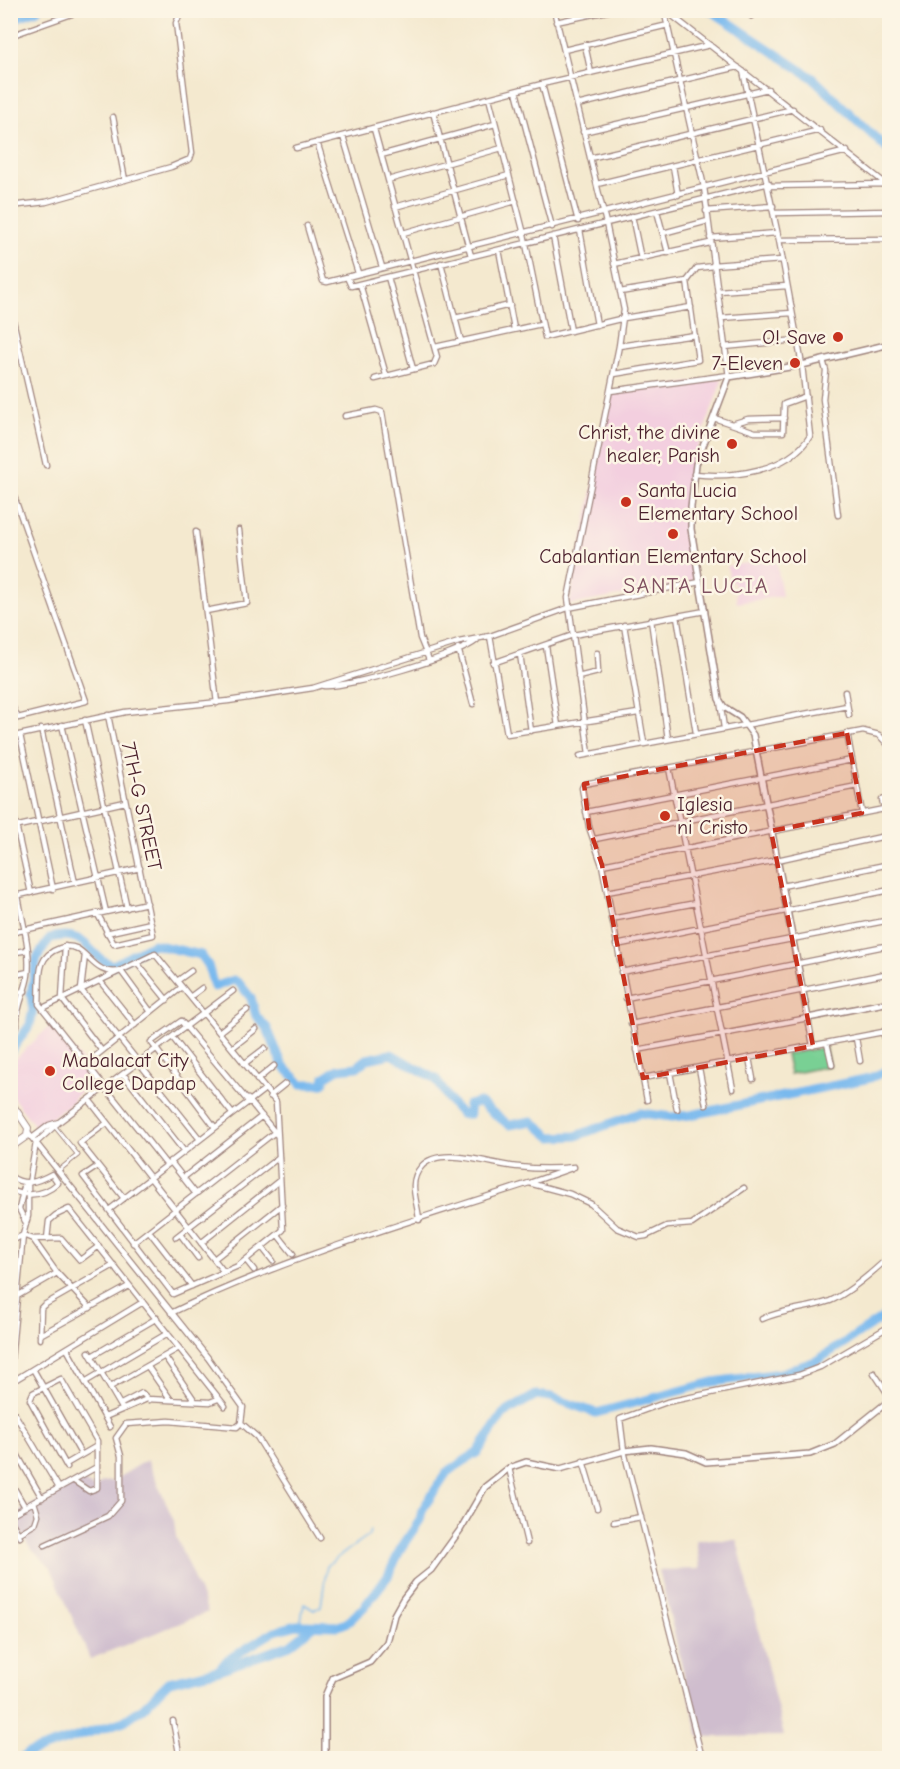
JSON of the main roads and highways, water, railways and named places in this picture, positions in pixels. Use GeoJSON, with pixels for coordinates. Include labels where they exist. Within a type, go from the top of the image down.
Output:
{"type":"FeatureCollection","features":[{"type":"Feature","properties":{"kind":"main road"},"geometry":{"type":"LineString","coordinates":[[10,1101],[29,1133],[10,1148]]}},
{"type":"Feature","properties":{"kind":"waterway"},"geometry":{"type":"LineString","coordinates":[[10,20],[37,10]]}},
{"type":"Feature","properties":{"kind":"waterway"},"geometry":{"type":"LineString","coordinates":[[710,10],[813,78],[890,152]]}},
{"type":"Feature","properties":{"kind":"waterway"},"geometry":{"type":"LineString","coordinates":[[10,1052],[30,1025],[33,1010],[31,994],[37,958],[50,938],[63,936],[81,940],[104,961],[113,965],[153,944],[201,955],[208,965],[214,987],[234,980],[251,998],[256,1016],[267,1028],[283,1066],[302,1084],[323,1084],[325,1077],[338,1069],[357,1067],[367,1059],[391,1054],[436,1079],[461,1114],[470,1114],[468,1105],[479,1102],[509,1125],[532,1121],[551,1137],[576,1136],[640,1113],[672,1117],[691,1115],[870,1078],[890,1069]]}},
{"type":"Feature","properties":{"kind":"waterway"},"geometry":{"type":"LineString","coordinates":[[22,1758],[28,1753],[124,1721],[143,1708],[169,1682],[219,1670],[227,1660],[275,1631],[297,1625],[339,1626],[348,1622],[364,1607],[388,1576],[401,1548],[420,1520],[422,1510],[447,1472],[478,1452],[503,1414],[536,1395],[551,1397],[596,1413],[713,1382],[781,1373],[816,1361],[890,1313]]}},
{"type":"Feature","properties":{"kind":"waterway"},"geometry":{"type":"LineString","coordinates":[[297,1625],[301,1620],[304,1604],[314,1610],[321,1606],[327,1565],[369,1535],[370,1530]]}},
{"type":"Feature","properties":{"kind":"waterway"},"geometry":{"type":"LineString","coordinates":[[219,1670],[290,1645],[314,1626]]}},
{"type":"Feature","properties":{"kind":"place","name":"O! Save"},"geometry":{"type":"Point","coordinates":[838,337]}},
{"type":"Feature","properties":{"kind":"place","name":"7-Eleven"},"geometry":{"type":"Point","coordinates":[795,363]}},
{"type":"Feature","properties":{"kind":"place","name":"Christ, the divine healer, Parish"},"geometry":{"type":"Point","coordinates":[732,444]}},
{"type":"Feature","properties":{"kind":"place","name":"Santa Lucia Elementary School"},"geometry":{"type":"Point","coordinates":[626,502]}},
{"type":"Feature","properties":{"kind":"place","name":"Cabalantian Elementary School"},"geometry":{"type":"Point","coordinates":[673,534]}},
{"type":"Feature","properties":{"kind":"place","name":"Iglesia ni Cristo"},"geometry":{"type":"Point","coordinates":[665,816]}},
{"type":"Feature","properties":{"kind":"place","name":"Mabalacat City College Dapdap"},"geometry":{"type":"Point","coordinates":[50,1071]}},
{"type":"Feature","properties":{"kind":"district","name":"SANTA LUCIA"},"geometry":{"type":"Point","coordinates":[696,585]}}]}
